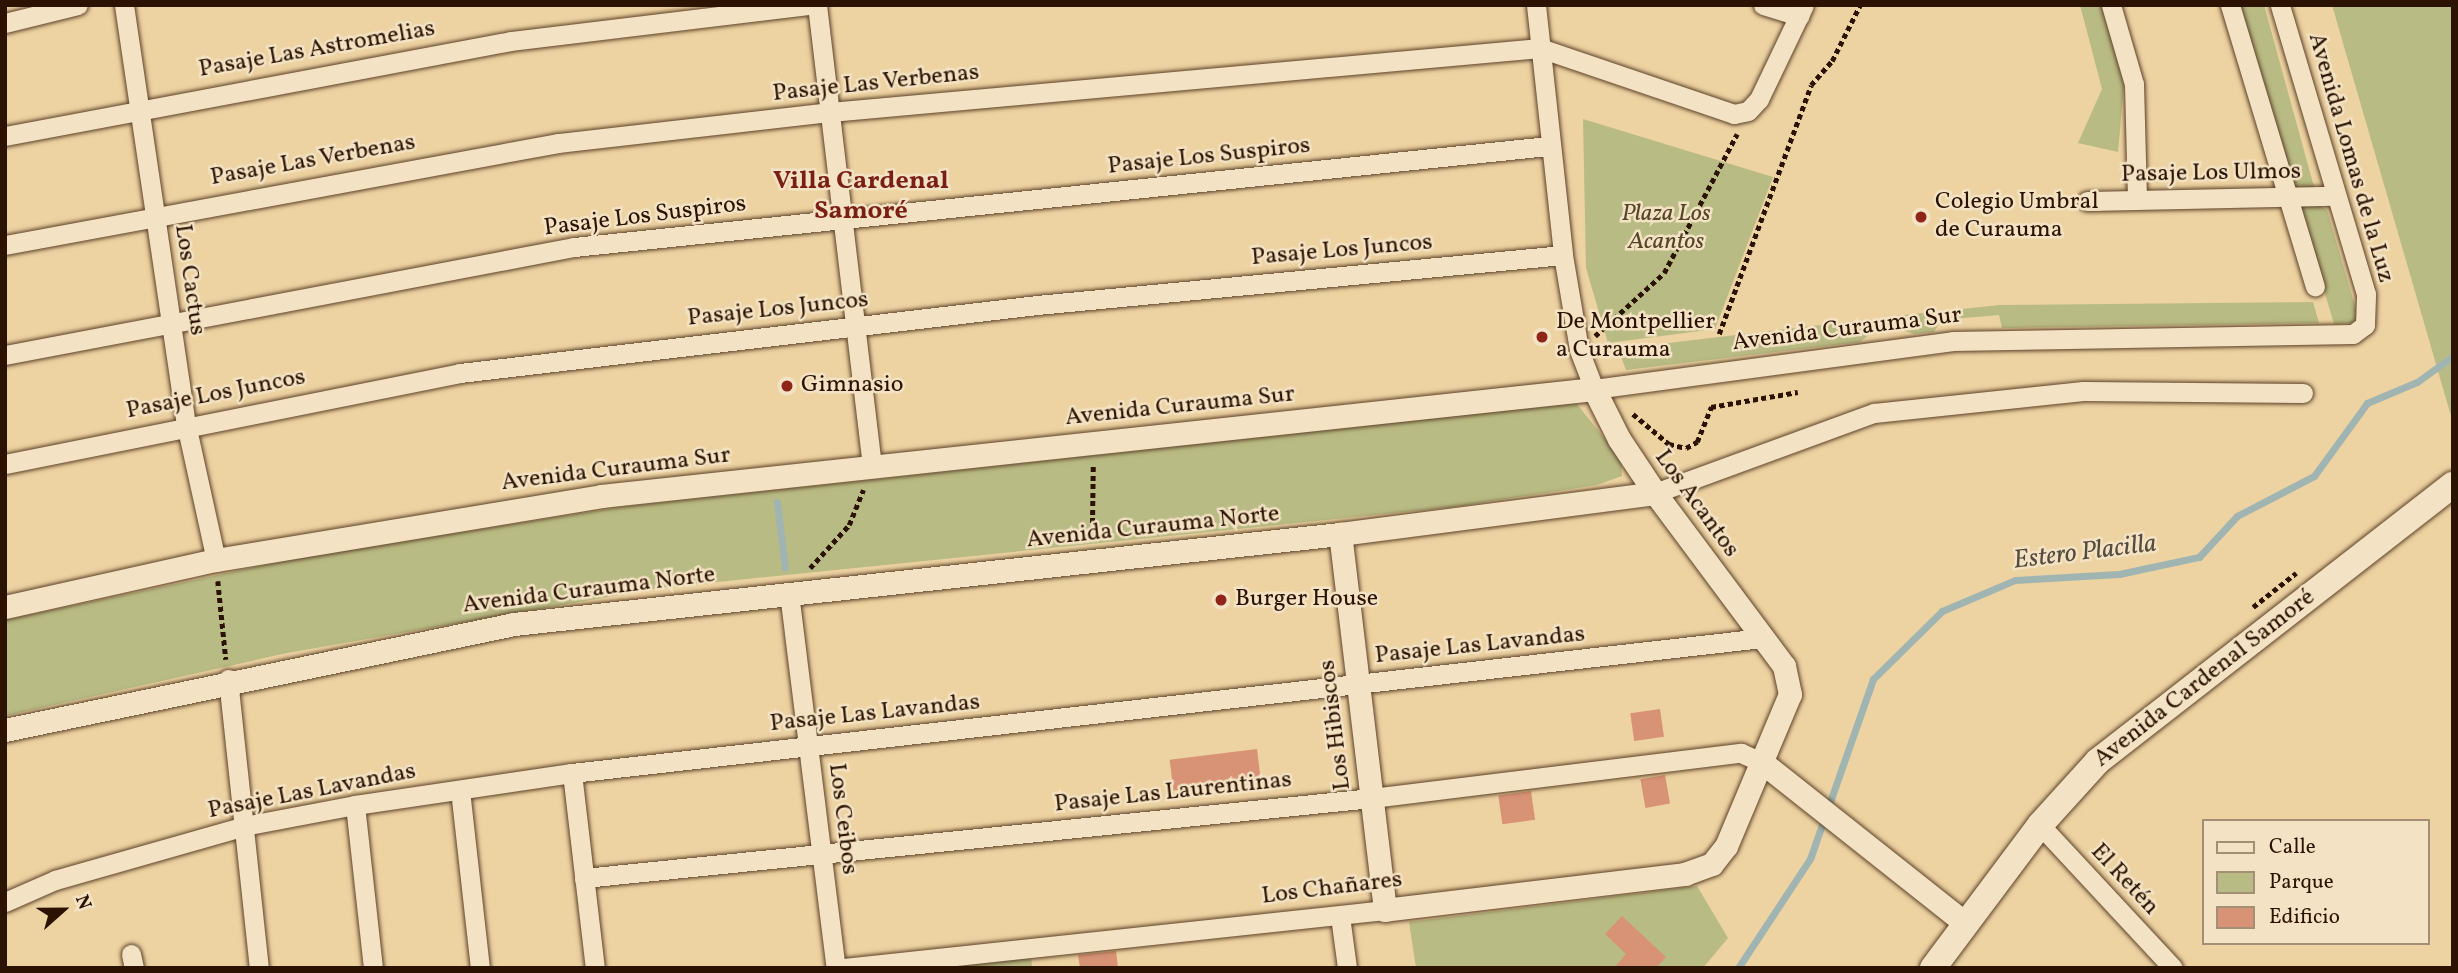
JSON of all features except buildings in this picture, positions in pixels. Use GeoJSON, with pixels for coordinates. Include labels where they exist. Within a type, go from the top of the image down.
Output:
{"type":"FeatureCollection","features":[{"type":"Feature","properties":{"kind":"main road","name":"Avenida Cardenal Samoré"},"geometry":{"type":"LineString","coordinates":[[1933,968],[2040,825],[2098,761],[2453,485]]}},
{"type":"Feature","properties":{"kind":"street"},"geometry":{"type":"LineString","coordinates":[[5,23],[78,5]]}},
{"type":"Feature","properties":{"kind":"street","name":"Los Cactus"},"geometry":{"type":"LineString","coordinates":[[124,5],[186,424],[216,560]]}},
{"type":"Feature","properties":{"kind":"street","name":"Pasaje Las Astromelias"},"geometry":{"type":"LineString","coordinates":[[5,136],[139,107],[511,41],[807,5]]}},
{"type":"Feature","properties":{"kind":"street"},"geometry":{"type":"LineString","coordinates":[[817,5],[872,466]]}},
{"type":"Feature","properties":{"kind":"street","name":"Los Acantos"},"geometry":{"type":"LineString","coordinates":[[1536,5],[1548,146],[1579,351],[1619,439],[1655,493],[1784,666],[1790,694],[1763,763]]}},
{"type":"Feature","properties":{"kind":"street"},"geometry":{"type":"LineString","coordinates":[[1748,111],[1801,11],[1763,5]]}},
{"type":"Feature","properties":{"kind":"street"},"geometry":{"type":"LineString","coordinates":[[2111,5],[2134,84],[2137,200]]}},
{"type":"Feature","properties":{"kind":"street"},"geometry":{"type":"LineString","coordinates":[[2230,5],[2315,286]]}},
{"type":"Feature","properties":{"kind":"street","name":"Avenida Lomas de la Luz"},"geometry":{"type":"LineString","coordinates":[[2280,5],[2366,294],[2365,325]]}},
{"type":"Feature","properties":{"kind":"street","name":"Pasaje Las Verbenas"},"geometry":{"type":"LineString","coordinates":[[5,245],[155,214],[558,143],[830,112],[1539,48],[1734,114],[1748,111]]}},
{"type":"Feature","properties":{"kind":"street","name":"Pasaje Los Suspiros"},"geometry":{"type":"LineString","coordinates":[[5,355],[170,320],[574,247],[1548,146]]}},
{"type":"Feature","properties":{"kind":"street","name":"Pasaje Los Ulmos"},"geometry":{"type":"LineString","coordinates":[[2087,201],[2336,196]]}},
{"type":"Feature","properties":{"kind":"street","name":"Pasaje Los Juncos"},"geometry":{"type":"LineString","coordinates":[[5,464],[186,424],[460,373],[856,326],[1563,255]]}},
{"type":"Feature","properties":{"kind":"street","name":"Avenida Curauma Sur"},"geometry":{"type":"LineString","coordinates":[[5,607],[216,560],[601,496],[1594,389],[1954,341],[2336,338],[2365,325]]}},
{"type":"Feature","properties":{"kind":"street","name":"Avenida Curauma Norte"},"geometry":{"type":"LineString","coordinates":[[5,730],[228,679],[514,624],[1340,534],[1655,493],[1874,413],[2083,391],[2303,393]]}},
{"type":"Feature","properties":{"kind":"street","name":"Los Hibiscos"},"geometry":{"type":"LineString","coordinates":[[1340,534],[1385,910]]}},
{"type":"Feature","properties":{"kind":"street","name":"Los Ceibos"},"geometry":{"type":"LineString","coordinates":[[789,593],[836,968]]}},
{"type":"Feature","properties":{"kind":"street","name":"Pasaje Las Lavandas"},"geometry":{"type":"LineString","coordinates":[[5,902],[55,880],[244,826],[355,804],[572,773],[1763,638]]}},
{"type":"Feature","properties":{"kind":"street"},"geometry":{"type":"LineString","coordinates":[[228,679],[259,968]]}},
{"type":"Feature","properties":{"kind":"street","name":"Pasaje Las Laurentinas"},"geometry":{"type":"LineString","coordinates":[[584,878],[1372,798],[1741,752],[1763,763]]}},
{"type":"Feature","properties":{"kind":"street"},"geometry":{"type":"LineString","coordinates":[[1763,763],[1965,923]]}},
{"type":"Feature","properties":{"kind":"street","name":"Los Chañares"},"geometry":{"type":"LineString","coordinates":[[844,968],[957,961],[1685,874],[1712,864],[1726,846],[1763,763]]}},
{"type":"Feature","properties":{"kind":"street"},"geometry":{"type":"LineString","coordinates":[[572,773],[595,968]]}},
{"type":"Feature","properties":{"kind":"street"},"geometry":{"type":"LineString","coordinates":[[460,790],[480,968]]}},
{"type":"Feature","properties":{"kind":"street"},"geometry":{"type":"LineString","coordinates":[[355,804],[373,968]]}},
{"type":"Feature","properties":{"kind":"street","name":"El Retén"},"geometry":{"type":"LineString","coordinates":[[2040,825],[2173,968]]}},
{"type":"Feature","properties":{"kind":"street"},"geometry":{"type":"LineString","coordinates":[[1340,916],[1347,968]]}},
{"type":"Feature","properties":{"kind":"path"},"geometry":{"type":"LineString","coordinates":[[1719,334],[1811,85],[1832,61],[1860,5]]}},
{"type":"Feature","properties":{"kind":"path"},"geometry":{"type":"LineString","coordinates":[[1579,351],[1664,273],[1748,111]]}},
{"type":"Feature","properties":{"kind":"path"},"geometry":{"type":"LineString","coordinates":[[1632,414],[1683,449],[1697,442],[1711,407],[1798,392]]}},
{"type":"Feature","properties":{"kind":"path"},"geometry":{"type":"LineString","coordinates":[[1092,561],[1093,443]]}},
{"type":"Feature","properties":{"kind":"path"},"geometry":{"type":"LineString","coordinates":[[789,593],[849,525],[872,466]]}},
{"type":"Feature","properties":{"kind":"path"},"geometry":{"type":"LineString","coordinates":[[216,560],[228,679]]}},
{"type":"Feature","properties":{"kind":"green space"},"geometry":{"type":"Polygon","coordinates":[[[2080,5],[2101,5],[2124,84],[2118,152],[2078,143],[2102,89],[2080,5]]]}},
{"type":"Feature","properties":{"kind":"green space"},"geometry":{"type":"Polygon","coordinates":[[[2238,5],[2264,5],[2314,187],[2294,187],[2238,5]]]}},
{"type":"Feature","properties":{"kind":"green space"},"geometry":{"type":"Polygon","coordinates":[[[2332,5],[2453,5],[2451,416],[2332,5]]]}},
{"type":"Feature","properties":{"kind":"green space","name":"Plaza Los Acantos"},"geometry":{"type":"Polygon","coordinates":[[[1583,119],[1773,177],[1715,329],[1608,343],[1586,268],[1583,119]]]}},
{"type":"Feature","properties":{"kind":"green space"},"geometry":{"type":"Polygon","coordinates":[[[2319,205],[2327,210],[2358,316],[2352,323],[2334,324],[2299,206],[2319,205]]]}},
{"type":"Feature","properties":{"kind":"green space"},"geometry":{"type":"Polygon","coordinates":[[[2313,302],[2319,323],[2002,328],[1999,315],[1941,320],[1934,332],[1914,334],[1899,329],[1894,316],[2000,305],[2313,302]]]}},
{"type":"Feature","properties":{"kind":"green space"},"geometry":{"type":"Polygon","coordinates":[[[1871,319],[1871,333],[1860,342],[1626,370],[1618,349],[1871,319]]]}},
{"type":"Feature","properties":{"kind":"green space"},"geometry":{"type":"Polygon","coordinates":[[[1576,403],[1621,459],[1622,476],[1597,485],[1453,507],[659,588],[287,653],[5,716],[5,620],[303,557],[628,506],[1576,403]]]}},
{"type":"Feature","properties":{"kind":"green space"},"geometry":{"type":"Polygon","coordinates":[[[1697,886],[1728,938],[1703,968],[1416,968],[1409,922],[1697,886]]]}},
{"type":"Feature","properties":{"kind":"green space"},"geometry":{"type":"Polygon","coordinates":[[[1031,952],[1032,968],[964,968],[963,958],[1031,952]]]}},
{"type":"Feature","properties":{"kind":"waterway","name":"Estero Placilla"},"geometry":{"type":"LineString","coordinates":[[1738,968],[1810,859],[1873,679],[1942,611],[2015,580],[2119,574],[2199,557],[2237,516],[2314,476],[2367,403],[2417,382],[2453,356]]}},
{"type":"Feature","properties":{"kind":"waterway"},"geometry":{"type":"LineString","coordinates":[[777,502],[785,568]]}},
{"type":"Feature","properties":{"kind":"place","name":"Colegio Umbral de Curauma"},"geometry":{"type":"Point","coordinates":[1921,217]}},
{"type":"Feature","properties":{"kind":"place","name":"De Montpellier a Curauma"},"geometry":{"type":"Point","coordinates":[1542,337]}},
{"type":"Feature","properties":{"kind":"place","name":"Gimnasio"},"geometry":{"type":"Point","coordinates":[787,386]}},
{"type":"Feature","properties":{"kind":"place","name":"Burger House"},"geometry":{"type":"Point","coordinates":[1221,600]}},
{"type":"Feature","properties":{"kind":"district","name":"Villa Cardenal Samoré"},"geometry":{"type":"Point","coordinates":[861,197]}}]}
